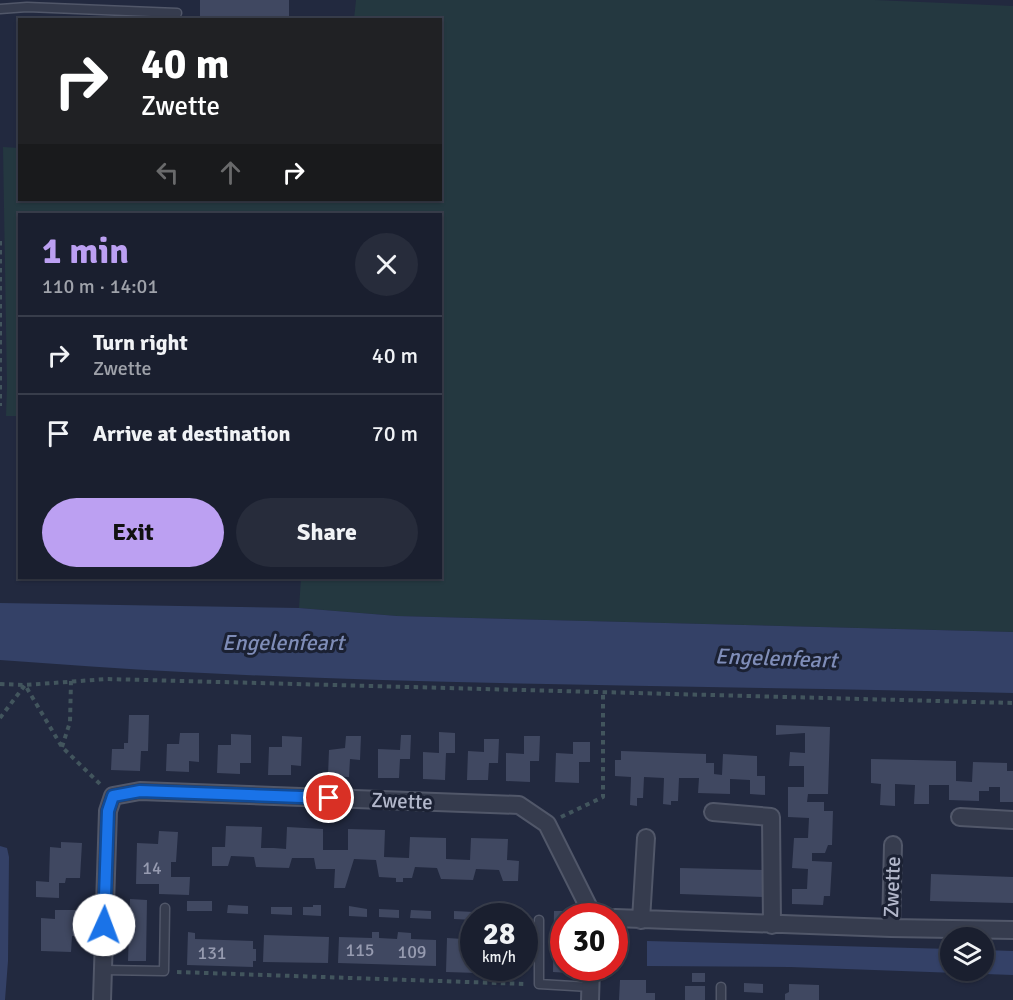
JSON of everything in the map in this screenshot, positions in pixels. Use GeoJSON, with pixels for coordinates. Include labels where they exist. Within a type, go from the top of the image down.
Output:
{"type":"FeatureCollection","features":[{"type":"Feature","properties":{"kind":"street","name":"Zwette"},"geometry":{"type":"LineString","coordinates":[[113,796],[140,791],[519,805],[547,824],[586,903]]}},
{"type":"Feature","properties":{"kind":"street"},"geometry":{"type":"LineString","coordinates":[[102,1000],[108,811],[113,796]]}},
{"type":"Feature","properties":{"kind":"street"},"geometry":{"type":"LineString","coordinates":[[713,812],[771,817],[772,925]]}},
{"type":"Feature","properties":{"kind":"street"},"geometry":{"type":"LineString","coordinates":[[960,817],[1013,820]]}},
{"type":"Feature","properties":{"kind":"street"},"geometry":{"type":"LineString","coordinates":[[641,920],[646,838]]}},
{"type":"Feature","properties":{"kind":"street","name":"Zwette"},"geometry":{"type":"LineString","coordinates":[[891,928],[893,845]]}},
{"type":"Feature","properties":{"kind":"street","name":"Zwette"},"geometry":{"type":"LineString","coordinates":[[628,919],[772,925],[1013,930]]}},
{"type":"Feature","properties":{"kind":"lane"},"geometry":{"type":"LineString","coordinates":[[0,9],[27,7],[177,13]]}},
{"type":"Feature","properties":{"kind":"lane"},"geometry":{"type":"LineString","coordinates":[[103,970],[164,972],[165,908]]}},
{"type":"Feature","properties":{"kind":"lane"},"geometry":{"type":"LineString","coordinates":[[539,920],[539,984],[590,994]]}},
{"type":"Feature","properties":{"kind":"lane"},"geometry":{"type":"LineString","coordinates":[[721,987],[721,1000]]}},
{"type":"Feature","properties":{"kind":"path"},"geometry":{"type":"LineString","coordinates":[[0,241],[0,406]]}},
{"type":"Feature","properties":{"kind":"path"},"geometry":{"type":"LineString","coordinates":[[0,684],[130,680],[1013,702]]}},
{"type":"Feature","properties":{"kind":"path"},"geometry":{"type":"LineString","coordinates":[[62,747],[70,722],[71,681]]}},
{"type":"Feature","properties":{"kind":"path"},"geometry":{"type":"LineString","coordinates":[[0,717],[25,685]]}},
{"type":"Feature","properties":{"kind":"path"},"geometry":{"type":"LineString","coordinates":[[25,685],[62,747],[113,796]]}},
{"type":"Feature","properties":{"kind":"path"},"geometry":{"type":"LineString","coordinates":[[547,824],[603,797],[603,693]]}},
{"type":"Feature","properties":{"kind":"path"},"geometry":{"type":"LineString","coordinates":[[164,972],[539,984]]}},
{"type":"Feature","properties":{"kind":"shaded area"},"geometry":{"type":"Polygon","coordinates":[[[356,0],[875,0],[1013,6],[1013,632],[397,616],[299,608],[301,579],[442,579],[442,213],[18,213],[18,416],[6,416],[3,147],[18,148],[18,201],[442,201],[442,18],[354,18],[356,0]]]}},
{"type":"Feature","properties":{"kind":"water","name":"Engelenfeart"},"geometry":{"type":"Polygon","coordinates":[[[0,603],[299,608],[397,616],[1013,632],[1013,693],[287,677],[0,660],[0,603]]]}},
{"type":"Feature","properties":{"kind":"water"},"geometry":{"type":"Polygon","coordinates":[[[0,846],[7,848],[9,857],[8,961],[5,1000],[0,1000],[0,846]]]}},
{"type":"Feature","properties":{"kind":"water"},"geometry":{"type":"Polygon","coordinates":[[[647,941],[940,949],[940,972],[790,967],[647,966],[647,941]]]}},
{"type":"Feature","properties":{"kind":"water"},"geometry":{"type":"Polygon","coordinates":[[[994,950],[1013,951],[1013,975],[994,974],[994,950]]]}},
{"type":"Feature","properties":{"kind":"building"},"geometry":{"type":"Polygon","coordinates":[[[200,0],[289,0],[289,18],[200,18],[200,0]]]}},
{"type":"Feature","properties":{"kind":"building"},"geometry":{"type":"Polygon","coordinates":[[[129,715],[149,715],[148,751],[141,751],[140,771],[111,770],[112,749],[124,749],[124,743],[128,743],[129,715]]]}},
{"type":"Feature","properties":{"kind":"building"},"geometry":{"type":"Polygon","coordinates":[[[776,725],[830,727],[828,794],[808,794],[807,802],[824,802],[824,811],[833,811],[832,845],[828,845],[825,853],[812,853],[812,861],[832,862],[830,896],[824,896],[823,905],[792,904],[792,889],[807,889],[808,869],[792,868],[794,838],[808,838],[809,818],[788,817],[788,787],[804,787],[804,766],[789,766],[790,752],[805,753],[805,733],[776,735],[776,725]]]}},
{"type":"Feature","properties":{"kind":"building"},"geometry":{"type":"Polygon","coordinates":[[[439,732],[455,733],[455,753],[446,753],[445,780],[423,779],[423,752],[439,753],[439,732]]]}},
{"type":"Feature","properties":{"kind":"building"},"geometry":{"type":"Polygon","coordinates":[[[180,733],[199,733],[199,762],[189,761],[189,772],[166,771],[167,744],[179,744],[180,733]]]}},
{"type":"Feature","properties":{"kind":"building"},"geometry":{"type":"Polygon","coordinates":[[[231,734],[251,735],[251,763],[240,763],[240,774],[217,773],[218,745],[231,745],[231,734]]]}},
{"type":"Feature","properties":{"kind":"building"},"geometry":{"type":"Polygon","coordinates":[[[401,735],[411,735],[410,759],[400,759],[399,778],[378,778],[378,749],[400,750],[401,735]]]}},
{"type":"Feature","properties":{"kind":"building"},"geometry":{"type":"Polygon","coordinates":[[[282,736],[302,737],[301,766],[291,765],[291,775],[268,775],[269,747],[282,747],[282,736]]]}},
{"type":"Feature","properties":{"kind":"building"},"geometry":{"type":"Polygon","coordinates":[[[346,736],[361,736],[360,760],[350,759],[349,777],[328,776],[329,750],[345,748],[346,736]]]}},
{"type":"Feature","properties":{"kind":"building"},"geometry":{"type":"Polygon","coordinates":[[[524,736],[540,736],[539,761],[530,761],[530,782],[506,781],[506,753],[524,754],[524,736]]]}},
{"type":"Feature","properties":{"kind":"building"},"geometry":{"type":"Polygon","coordinates":[[[484,739],[499,739],[498,763],[489,763],[488,780],[467,780],[468,751],[484,752],[484,739]]]}},
{"type":"Feature","properties":{"kind":"building"},"geometry":{"type":"Polygon","coordinates":[[[573,742],[590,742],[590,762],[579,762],[579,783],[555,782],[556,753],[573,754],[573,742]]]}},
{"type":"Feature","properties":{"kind":"building"},"geometry":{"type":"Polygon","coordinates":[[[621,751],[706,754],[706,763],[714,763],[714,774],[722,775],[723,754],[757,756],[757,776],[765,776],[765,795],[750,794],[750,780],[730,779],[730,794],[698,793],[699,778],[679,778],[678,801],[671,801],[671,805],[663,804],[664,778],[644,777],[643,798],[637,798],[637,806],[630,805],[631,777],[615,776],[615,760],[621,760],[621,751]]]}},
{"type":"Feature","properties":{"kind":"building"},"geometry":{"type":"Polygon","coordinates":[[[871,759],[956,761],[956,781],[972,782],[973,762],[1007,763],[1007,771],[1013,771],[1013,802],[1000,802],[1000,787],[989,787],[989,791],[979,791],[979,801],[949,800],[949,785],[929,785],[929,804],[914,804],[915,785],[895,784],[895,806],[880,805],[881,784],[871,783],[871,759]]]}},
{"type":"Feature","properties":{"kind":"building"},"geometry":{"type":"Polygon","coordinates":[[[226,826],[262,827],[261,848],[286,849],[287,827],[323,829],[323,850],[348,850],[348,829],[385,830],[384,857],[409,858],[410,837],[446,838],[446,859],[470,860],[471,838],[508,839],[507,860],[519,861],[518,881],[503,881],[499,870],[476,869],[473,880],[441,879],[437,868],[415,867],[412,878],[403,878],[403,882],[396,882],[396,878],[379,877],[376,860],[354,859],[345,888],[334,888],[335,869],[316,869],[314,858],[292,858],[289,868],[256,867],[254,857],[231,856],[228,866],[212,866],[212,847],[225,847],[226,826]]]}},
{"type":"Feature","properties":{"kind":"building"},"geometry":{"type":"Polygon","coordinates":[[[159,831],[178,832],[176,862],[171,862],[171,877],[190,877],[189,895],[159,894],[159,884],[136,884],[137,843],[158,844],[159,831]]]}},
{"type":"Feature","properties":{"kind":"building"},"geometry":{"type":"Polygon","coordinates":[[[61,842],[82,843],[80,878],[66,878],[65,883],[59,883],[59,898],[36,897],[36,881],[49,882],[50,847],[61,848],[61,842]]]}},
{"type":"Feature","properties":{"kind":"building"},"geometry":{"type":"Polygon","coordinates":[[[680,868],[764,870],[763,897],[680,894],[680,868]]]}},
{"type":"Feature","properties":{"kind":"building"},"geometry":{"type":"Polygon","coordinates":[[[931,874],[1013,877],[1013,903],[930,901],[931,874]]]}},
{"type":"Feature","properties":{"kind":"building"},"geometry":{"type":"Polygon","coordinates":[[[130,899],[147,900],[146,961],[128,961],[130,899]]]}},
{"type":"Feature","properties":{"kind":"building"},"geometry":{"type":"Polygon","coordinates":[[[187,901],[212,901],[212,911],[187,911],[187,901]]]}},
{"type":"Feature","properties":{"kind":"building"},"geometry":{"type":"Polygon","coordinates":[[[228,905],[248,906],[248,914],[227,913],[228,905]]]}},
{"type":"Feature","properties":{"kind":"building"},"geometry":{"type":"Polygon","coordinates":[[[313,905],[321,905],[321,916],[303,915],[303,907],[313,907],[313,905]]]}},
{"type":"Feature","properties":{"kind":"building"},"geometry":{"type":"Polygon","coordinates":[[[349,906],[367,909],[367,917],[349,916],[349,906]]]}},
{"type":"Feature","properties":{"kind":"building"},"geometry":{"type":"Polygon","coordinates":[[[271,907],[292,907],[292,915],[271,914],[271,907]]]}},
{"type":"Feature","properties":{"kind":"building"},"geometry":{"type":"Polygon","coordinates":[[[379,909],[399,910],[399,918],[379,917],[379,909]]]}},
{"type":"Feature","properties":{"kind":"building"},"geometry":{"type":"Polygon","coordinates":[[[55,910],[79,910],[79,936],[72,936],[71,952],[41,951],[41,918],[55,919],[55,910]]]}},
{"type":"Feature","properties":{"kind":"building"},"geometry":{"type":"Polygon","coordinates":[[[411,910],[431,911],[431,919],[410,918],[411,910]]]}},
{"type":"Feature","properties":{"kind":"building"},"geometry":{"type":"Polygon","coordinates":[[[454,911],[460,911],[460,919],[454,919],[454,911]]]}},
{"type":"Feature","properties":{"kind":"building"},"geometry":{"type":"Polygon","coordinates":[[[188,932],[195,933],[195,939],[253,941],[256,961],[253,961],[253,967],[187,965],[188,932]]]}},
{"type":"Feature","properties":{"kind":"building"},"geometry":{"type":"Polygon","coordinates":[[[372,932],[379,932],[379,938],[397,939],[398,932],[411,933],[411,939],[436,940],[436,966],[338,963],[339,937],[372,938],[372,932]]]}},
{"type":"Feature","properties":{"kind":"building"},"geometry":{"type":"Polygon","coordinates":[[[264,935],[329,937],[328,963],[263,962],[264,935]]]}},
{"type":"Feature","properties":{"kind":"building"},"geometry":{"type":"Polygon","coordinates":[[[447,938],[460,939],[460,972],[446,972],[447,938]]]}},
{"type":"Feature","properties":{"kind":"building"},"geometry":{"type":"Polygon","coordinates":[[[692,973],[705,973],[705,982],[692,982],[692,973]]]}},
{"type":"Feature","properties":{"kind":"building"},"geometry":{"type":"Polygon","coordinates":[[[646,980],[646,993],[655,993],[655,1000],[619,1000],[620,981],[646,980]]]}},
{"type":"Feature","properties":{"kind":"building"},"geometry":{"type":"Polygon","coordinates":[[[744,983],[763,984],[763,993],[744,992],[744,983]]]}},
{"type":"Feature","properties":{"kind":"building"},"geometry":{"type":"Polygon","coordinates":[[[789,984],[819,985],[819,1000],[785,1000],[785,994],[789,992],[789,984]]]}},
{"type":"Feature","properties":{"kind":"building"},"geometry":{"type":"Polygon","coordinates":[[[685,986],[705,986],[705,1000],[685,1000],[685,986]]]}},
{"type":"Feature","properties":{"kind":"route"},"geometry":{"type":"LineString","coordinates":[[104,925],[108,811],[113,796],[140,791],[329,798]]}}]}
